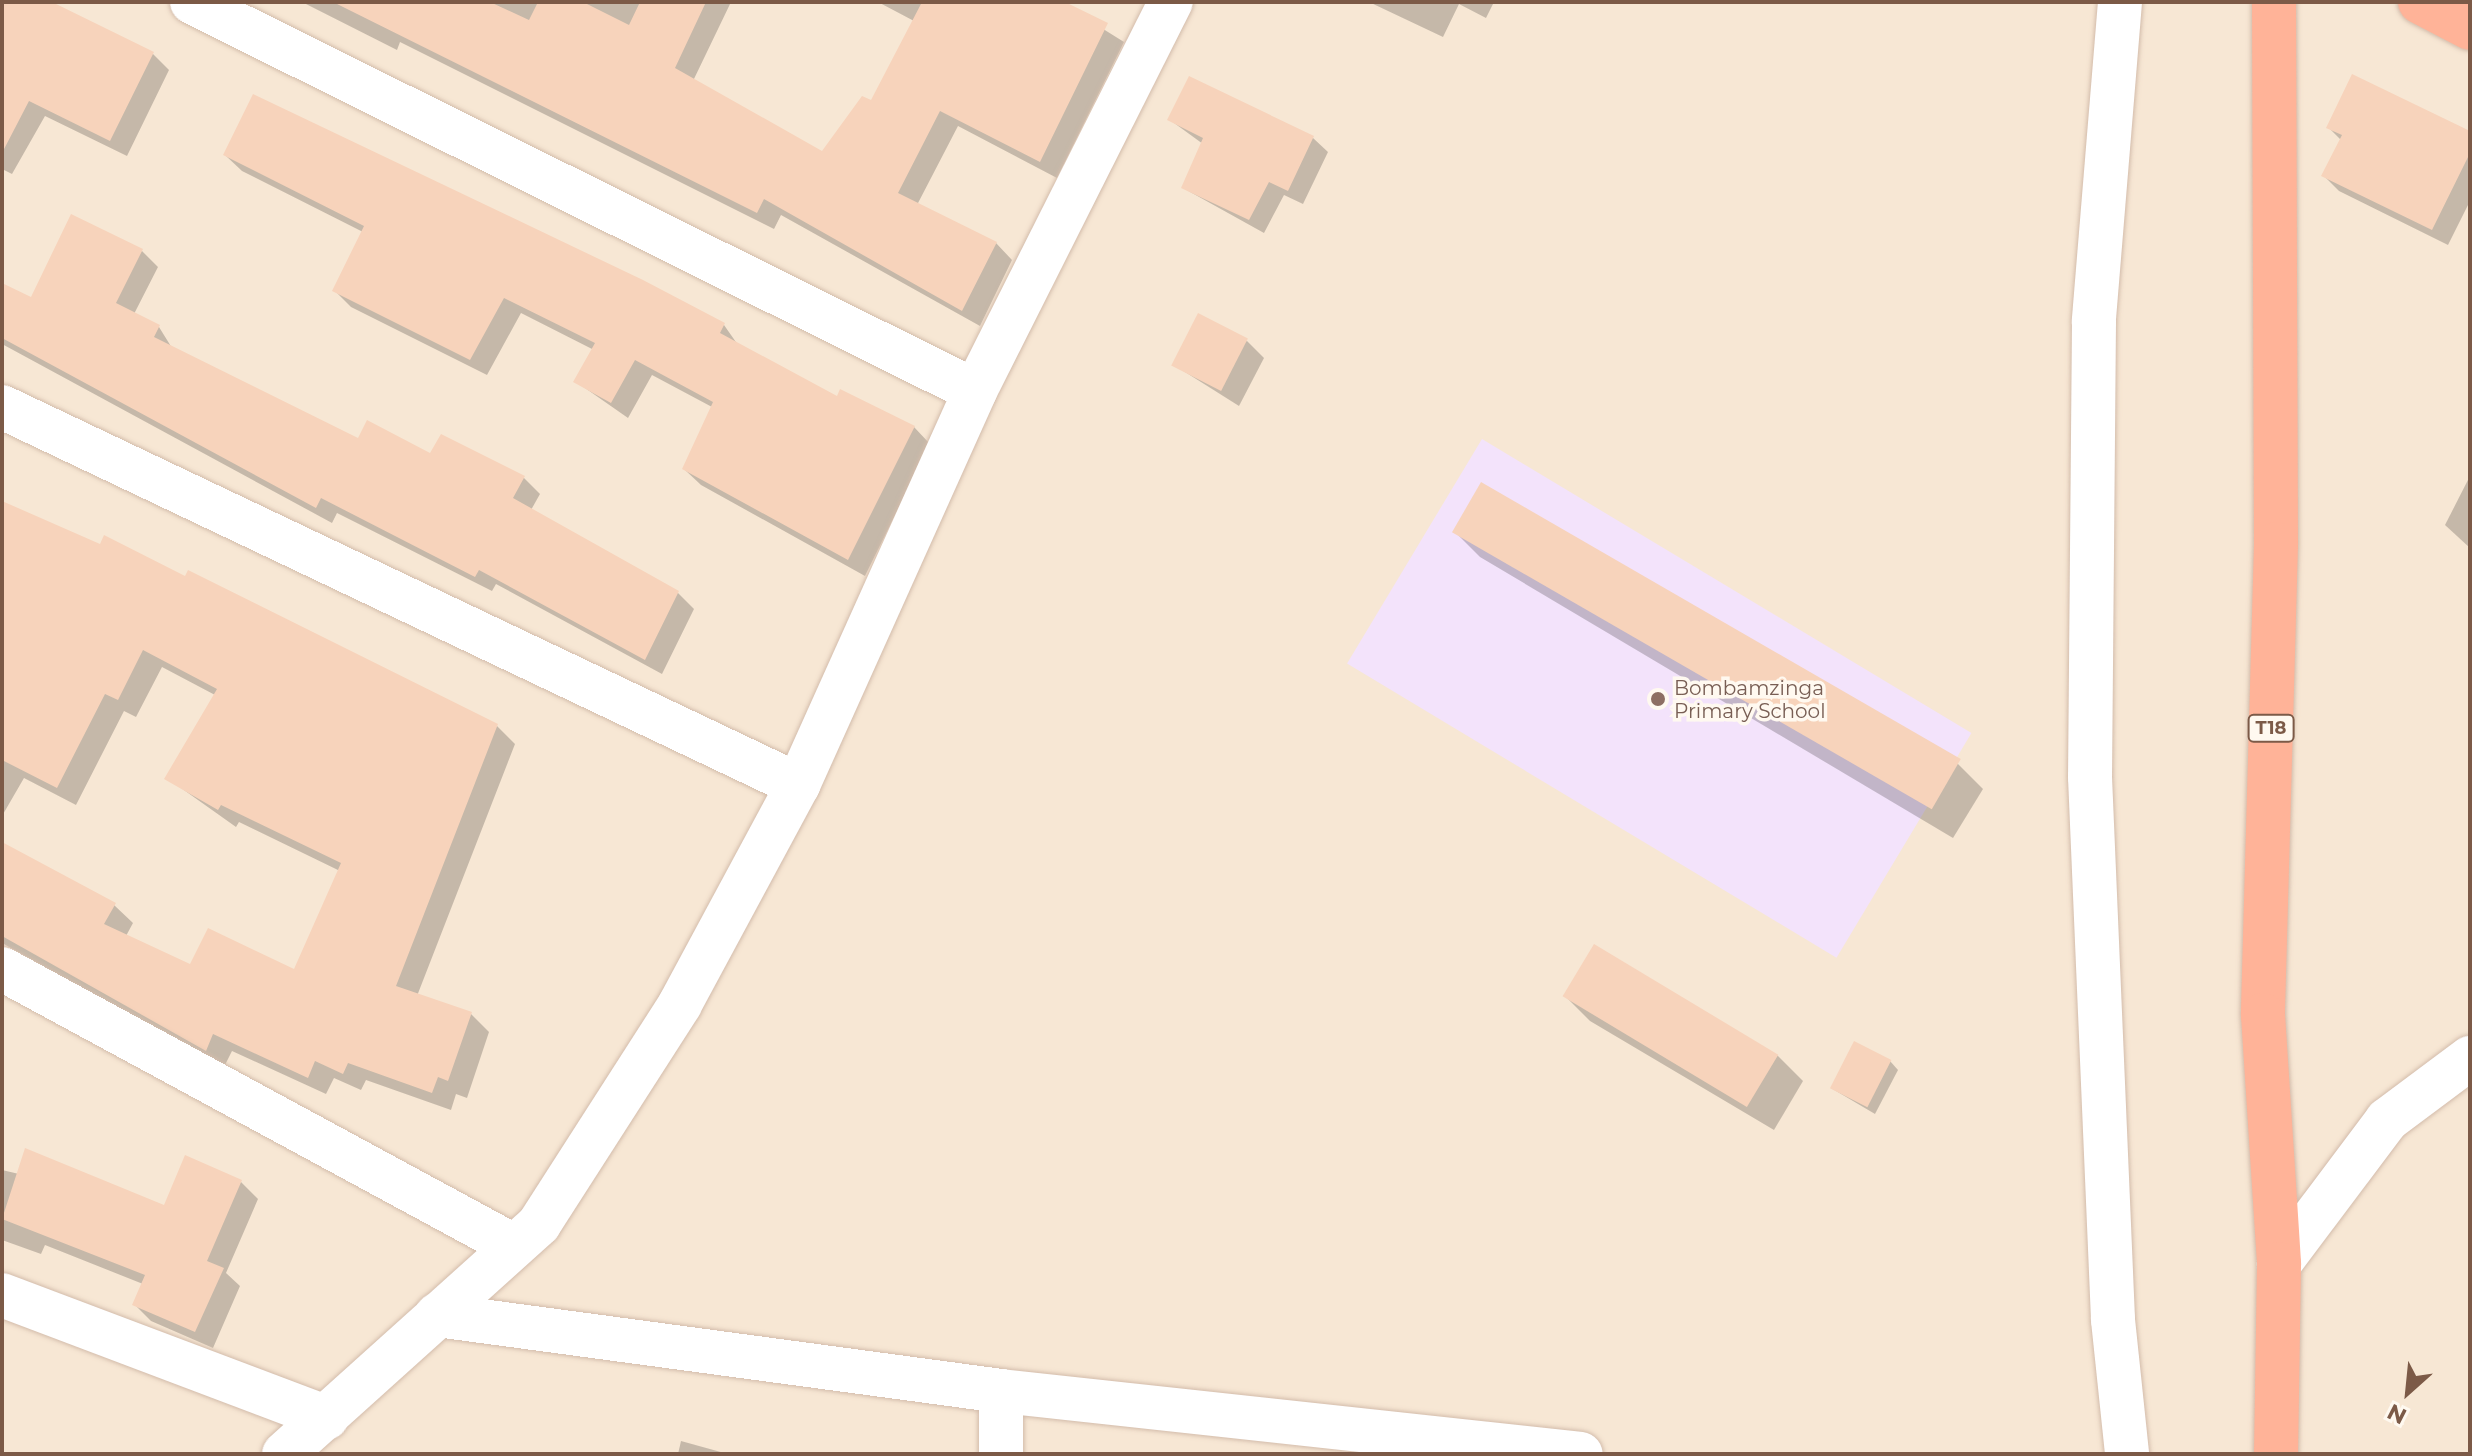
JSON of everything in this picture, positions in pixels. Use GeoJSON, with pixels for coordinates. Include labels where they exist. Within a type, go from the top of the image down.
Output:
{"type":"FeatureCollection","features":[{"type":"Feature","properties":{"kind":"highway","name":"T18"},"geometry":{"type":"LineString","coordinates":[[2274,2],[2276,544],[2263,1015],[2279,1264],[2276,1454]]}},
{"type":"Feature","properties":{"kind":"highway"},"geometry":{"type":"LineString","coordinates":[[2420,2],[2470,28]]}},
{"type":"Feature","properties":{"kind":"street"},"geometry":{"type":"LineString","coordinates":[[192,2],[975,391]]}},
{"type":"Feature","properties":{"kind":"street"},"geometry":{"type":"LineString","coordinates":[[284,1454],[327,1418],[510,1244],[539,1224],[680,1004],[798,785],[975,391],[1171,2]]}},
{"type":"Feature","properties":{"kind":"street"},"geometry":{"type":"LineString","coordinates":[[2120,2],[2094,321],[2090,777],[2113,1320],[2127,1454]]}},
{"type":"Feature","properties":{"kind":"street"},"geometry":{"type":"LineString","coordinates":[[2,407],[798,785]]}},
{"type":"Feature","properties":{"kind":"street"},"geometry":{"type":"LineString","coordinates":[[2,969],[510,1244]]}},
{"type":"Feature","properties":{"kind":"street"},"geometry":{"type":"LineString","coordinates":[[2279,1264],[2387,1120],[2470,1058]]}},
{"type":"Feature","properties":{"kind":"street"},"geometry":{"type":"LineString","coordinates":[[2,1295],[327,1418]]}},
{"type":"Feature","properties":{"kind":"street"},"geometry":{"type":"LineString","coordinates":[[437,1315],[1001,1391],[1581,1454]]}},
{"type":"Feature","properties":{"kind":"street"},"geometry":{"type":"LineString","coordinates":[[1001,1391],[1001,1454]]}},
{"type":"Feature","properties":{"kind":"shaded area"},"geometry":{"type":"Polygon","coordinates":[[[2,2],[2470,2],[2470,1454],[2,1454],[2,2]]]}},
{"type":"Feature","properties":{"kind":"shaded area","name":"Bombamzinga Primary School"},"geometry":{"type":"Polygon","coordinates":[[[1482,439],[1971,733],[1837,958],[1347,664],[1482,439]]]}},
{"type":"Feature","properties":{"kind":"building"},"geometry":{"type":"Polygon","coordinates":[[[2,2],[52,2],[154,52],[110,141],[29,101],[2,153],[2,2]]]}},
{"type":"Feature","properties":{"kind":"building"},"geometry":{"type":"Polygon","coordinates":[[[333,2],[490,2],[529,20],[538,2],[583,2],[629,25],[640,2],[706,2],[675,68],[822,151],[862,96],[871,100],[922,2],[1065,2],[1108,23],[1040,162],[940,111],[898,193],[997,242],[962,311],[764,199],[757,213],[333,2]]]}},
{"type":"Feature","properties":{"kind":"building"},"geometry":{"type":"Polygon","coordinates":[[[2352,74],[2470,131],[2470,153],[2432,230],[2321,176],[2342,135],[2326,128],[2352,74]]]}},
{"type":"Feature","properties":{"kind":"building"},"geometry":{"type":"Polygon","coordinates":[[[1189,76],[1314,136],[1288,191],[1269,182],[1249,220],[1181,188],[1203,138],[1167,120],[1189,76]]]}},
{"type":"Feature","properties":{"kind":"building"},"geometry":{"type":"Polygon","coordinates":[[[253,94],[643,280],[725,323],[720,333],[837,396],[840,389],[915,426],[848,560],[682,469],[713,402],[635,360],[611,403],[573,382],[595,343],[504,298],[470,360],[332,291],[364,226],[223,155],[253,94]]]}},
{"type":"Feature","properties":{"kind":"building"},"geometry":{"type":"Polygon","coordinates":[[[71,214],[143,249],[116,303],[160,325],[154,337],[358,438],[367,420],[430,453],[441,434],[525,476],[513,498],[679,591],[645,660],[479,570],[475,577],[321,498],[316,508],[2,338],[2,283],[31,297],[71,214]]]}},
{"type":"Feature","properties":{"kind":"building"},"geometry":{"type":"Polygon","coordinates":[[[1198,313],[1248,338],[1221,391],[1171,366],[1198,313]]]}},
{"type":"Feature","properties":{"kind":"building"},"geometry":{"type":"Polygon","coordinates":[[[1481,482],[1961,759],[1932,809],[1452,532],[1481,482]]]}},
{"type":"Feature","properties":{"kind":"building"},"geometry":{"type":"Polygon","coordinates":[[[2,501],[100,544],[104,535],[185,576],[188,570],[498,724],[396,986],[472,1012],[448,1081],[438,1077],[432,1093],[348,1063],[343,1074],[315,1061],[308,1078],[213,1034],[206,1051],[2,936],[2,842],[116,903],[104,924],[190,964],[208,928],[294,969],[341,863],[221,805],[218,810],[164,779],[217,689],[143,650],[118,700],[105,694],[57,788],[2,760],[2,501]]]}},
{"type":"Feature","properties":{"kind":"building"},"geometry":{"type":"Polygon","coordinates":[[[1594,944],[1778,1055],[1747,1107],[1563,996],[1594,944]]]}},
{"type":"Feature","properties":{"kind":"building"},"geometry":{"type":"Polygon","coordinates":[[[1854,1041],[1891,1060],[1867,1107],[1830,1088],[1854,1041]]]}},
{"type":"Feature","properties":{"kind":"building"},"geometry":{"type":"Polygon","coordinates":[[[25,1148],[164,1205],[185,1155],[242,1180],[207,1261],[224,1268],[195,1332],[132,1305],[145,1275],[2,1219],[25,1148]]]}},
{"type":"Feature","properties":{"kind":"place","name":"Bombamzinga Primary School"},"geometry":{"type":"Point","coordinates":[1658,699]}}]}
